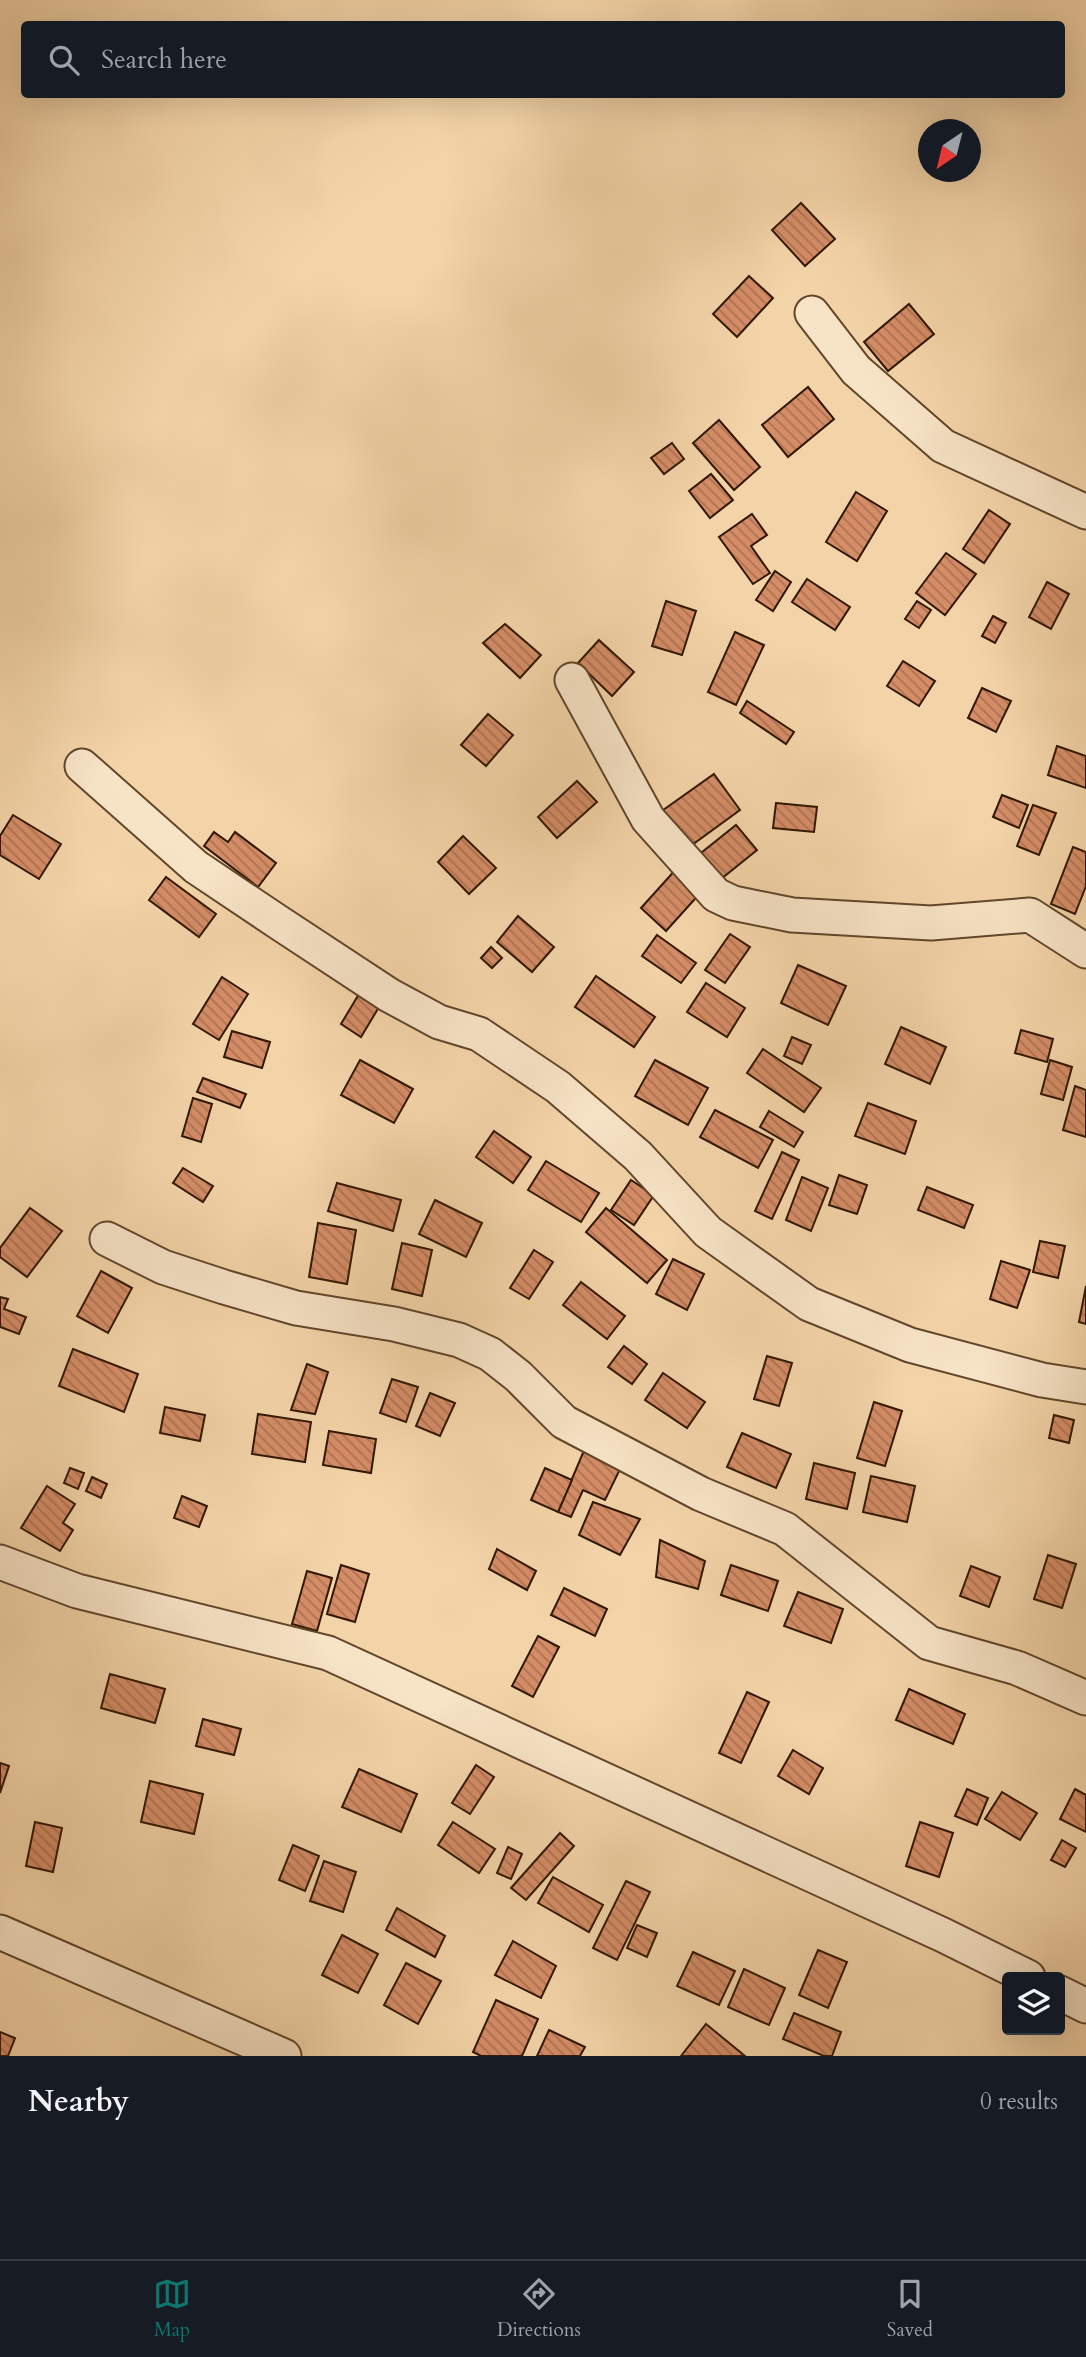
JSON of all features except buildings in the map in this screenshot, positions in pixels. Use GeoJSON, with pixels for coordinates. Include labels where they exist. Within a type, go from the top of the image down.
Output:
{"type":"FeatureCollection","features":[{"type":"Feature","properties":{"kind":"street"},"geometry":{"type":"LineString","coordinates":[[812,313],[856,370],[943,446],[1086,512]]}},
{"type":"Feature","properties":{"kind":"street"},"geometry":{"type":"LineString","coordinates":[[572,680],[649,819],[716,895],[733,904],[792,915],[931,923],[1030,915],[1086,951]]}},
{"type":"Feature","properties":{"kind":"street"},"geometry":{"type":"LineString","coordinates":[[82,766],[196,867],[390,995],[439,1021],[479,1034],[558,1087],[638,1156],[708,1232],[809,1304],[910,1345],[1042,1380],[1086,1387]]}},
{"type":"Feature","properties":{"kind":"street"},"geometry":{"type":"LineString","coordinates":[[107,1239],[163,1267],[224,1287],[296,1308],[394,1324],[458,1340],[490,1354],[518,1376],[564,1422],[701,1494],[785,1529],[929,1643],[1017,1668],[1086,1698]]}},
{"type":"Feature","properties":{"kind":"street"},"geometry":{"type":"LineString","coordinates":[[0,1562],[76,1591],[328,1653],[943,1935],[1018,1972]]}},
{"type":"Feature","properties":{"kind":"street"},"geometry":{"type":"LineString","coordinates":[[0,1932],[284,2056]]}},
{"type":"Feature","properties":{"kind":"street"},"geometry":{"type":"LineString","coordinates":[[1065,1996],[1086,2006]]}}]}
